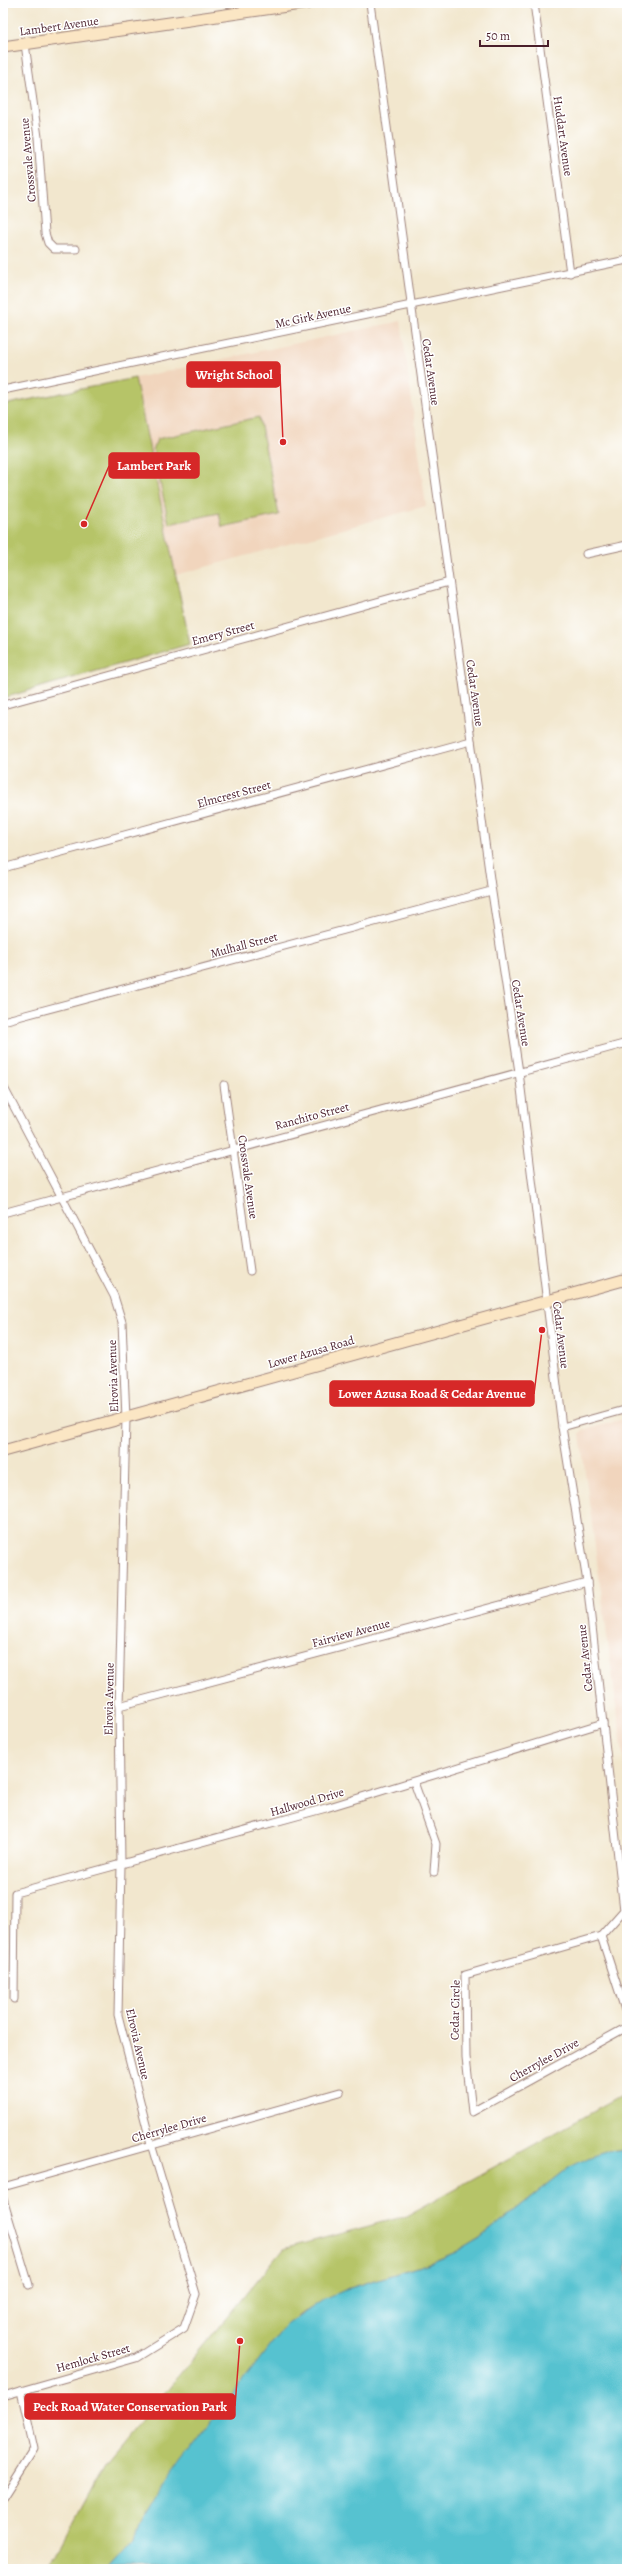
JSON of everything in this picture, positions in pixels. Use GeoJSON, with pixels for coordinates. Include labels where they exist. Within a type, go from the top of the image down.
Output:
{"type":"FeatureCollection","features":[{"type":"Feature","properties":{"kind":"main road","name":"Lambert Avenue"},"geometry":{"type":"LineString","coordinates":[[3,47],[308,3]]}},
{"type":"Feature","properties":{"kind":"main road","name":"Lower Azusa Road"},"geometry":{"type":"LineString","coordinates":[[3,1452],[627,1279]]}},
{"type":"Feature","properties":{"kind":"street","name":"Cedar Avenue"},"geometry":{"type":"LineString","coordinates":[[370,3],[491,891],[519,1072],[562,1427],[587,1582],[624,1910],[601,1936]]}},
{"type":"Feature","properties":{"kind":"street","name":"Huddart Avenue"},"geometry":{"type":"LineString","coordinates":[[534,3],[570,273]]}},
{"type":"Feature","properties":{"kind":"street","name":"Crossvale Avenue"},"geometry":{"type":"LineString","coordinates":[[25,44],[38,137],[45,232],[48,243],[54,249],[76,248]]}},
{"type":"Feature","properties":{"kind":"street","name":"Mc Girk Avenue"},"geometry":{"type":"LineString","coordinates":[[3,390],[411,307],[627,260]]}},
{"type":"Feature","properties":{"kind":"street"},"geometry":{"type":"LineString","coordinates":[[586,554],[627,545]]}},
{"type":"Feature","properties":{"kind":"street","name":"Emery Street"},"geometry":{"type":"LineString","coordinates":[[3,705],[449,582]]}},
{"type":"Feature","properties":{"kind":"street","name":"Elmcrest Street"},"geometry":{"type":"LineString","coordinates":[[3,868],[471,741]]}},
{"type":"Feature","properties":{"kind":"street","name":"Mulhall Street"},"geometry":{"type":"LineString","coordinates":[[3,1021],[491,891]]}},
{"type":"Feature","properties":{"kind":"street","name":"Ranchito Street"},"geometry":{"type":"LineString","coordinates":[[3,1213],[233,1149],[627,1043]]}},
{"type":"Feature","properties":{"kind":"street","name":"Crossvale Avenue"},"geometry":{"type":"LineString","coordinates":[[224,1085],[250,1271]]}},
{"type":"Feature","properties":{"kind":"street","name":"Elrovia Avenue"},"geometry":{"type":"LineString","coordinates":[[3,1086],[63,1196],[114,1296],[122,1322],[126,1418],[119,1706],[121,1865],[118,2015],[152,2144],[196,2294],[184,2328]]}},
{"type":"Feature","properties":{"kind":"street"},"geometry":{"type":"LineString","coordinates":[[562,1427],[627,1409]]}},
{"type":"Feature","properties":{"kind":"street","name":"Fairview Avenue"},"geometry":{"type":"LineString","coordinates":[[119,1706],[587,1582]]}},
{"type":"Feature","properties":{"kind":"street","name":"Hallwood Drive"},"geometry":{"type":"LineString","coordinates":[[14,1999],[15,1893],[121,1865],[414,1782],[603,1723]]}},
{"type":"Feature","properties":{"kind":"street"},"geometry":{"type":"LineString","coordinates":[[414,1782],[436,1844],[434,1872]]}},
{"type":"Feature","properties":{"kind":"street"},"geometry":{"type":"LineString","coordinates":[[601,1936],[627,2016]]}},
{"type":"Feature","properties":{"kind":"street","name":"Cedar Circle"},"geometry":{"type":"LineString","coordinates":[[472,2112],[466,2057],[465,1975],[601,1936]]}},
{"type":"Feature","properties":{"kind":"street","name":"Cherrylee Drive"},"geometry":{"type":"LineString","coordinates":[[472,2112],[627,2026]]}},
{"type":"Feature","properties":{"kind":"street","name":"Cherrylee Drive"},"geometry":{"type":"LineString","coordinates":[[3,2187],[340,2092]]}},
{"type":"Feature","properties":{"kind":"street"},"geometry":{"type":"LineString","coordinates":[[3,2199],[29,2285]]}},
{"type":"Feature","properties":{"kind":"street","name":"Hemlock Street"},"geometry":{"type":"LineString","coordinates":[[3,2396],[136,2358],[184,2328]]}},
{"type":"Feature","properties":{"kind":"street"},"geometry":{"type":"LineString","coordinates":[[3,2498],[34,2449],[21,2391]]}},
{"type":"Feature","properties":{"kind":"shaded area"},"geometry":{"type":"Polygon","coordinates":[[[401,321],[426,506],[176,575],[135,378],[401,321]]]}},
{"type":"Feature","properties":{"kind":"shaded area"},"geometry":{"type":"Polygon","coordinates":[[[627,1418],[627,1785],[580,1434],[584,1430],[627,1418]]]}},
{"type":"Feature","properties":{"kind":"green space"},"geometry":{"type":"Polygon","coordinates":[[[135,378],[190,644],[3,698],[3,405],[135,378]]]}},
{"type":"Feature","properties":{"kind":"green space"},"geometry":{"type":"Polygon","coordinates":[[[259,417],[279,515],[222,527],[219,513],[169,524],[153,450],[157,439],[259,417]]]}},
{"type":"Feature","properties":{"kind":"green space"},"geometry":{"type":"Polygon","coordinates":[[[627,2093],[627,2149],[610,2151],[570,2167],[481,2237],[456,2252],[433,2262],[347,2289],[299,2315],[140,2523],[135,2541],[110,2569],[42,2569],[60,2548],[104,2466],[283,2249],[406,2216],[627,2093]]]}},
{"type":"Feature","properties":{"kind":"water"},"geometry":{"type":"Polygon","coordinates":[[[627,2149],[627,2569],[110,2569],[135,2541],[140,2523],[161,2488],[285,2326],[323,2300],[347,2289],[433,2262],[456,2252],[481,2237],[570,2167],[590,2157],[610,2151],[627,2149]]]}},
{"type":"Feature","properties":{"kind":"place","name":"Wright School"},"geometry":{"type":"Point","coordinates":[283,442]}},
{"type":"Feature","properties":{"kind":"place","name":"Lambert Park"},"geometry":{"type":"Point","coordinates":[84,524]}},
{"type":"Feature","properties":{"kind":"place","name":"Lower Azusa Road & Cedar Avenue"},"geometry":{"type":"Point","coordinates":[542,1330]}},
{"type":"Feature","properties":{"kind":"place","name":"Peck Road Water Conservation Park"},"geometry":{"type":"Point","coordinates":[240,2341]}}]}
